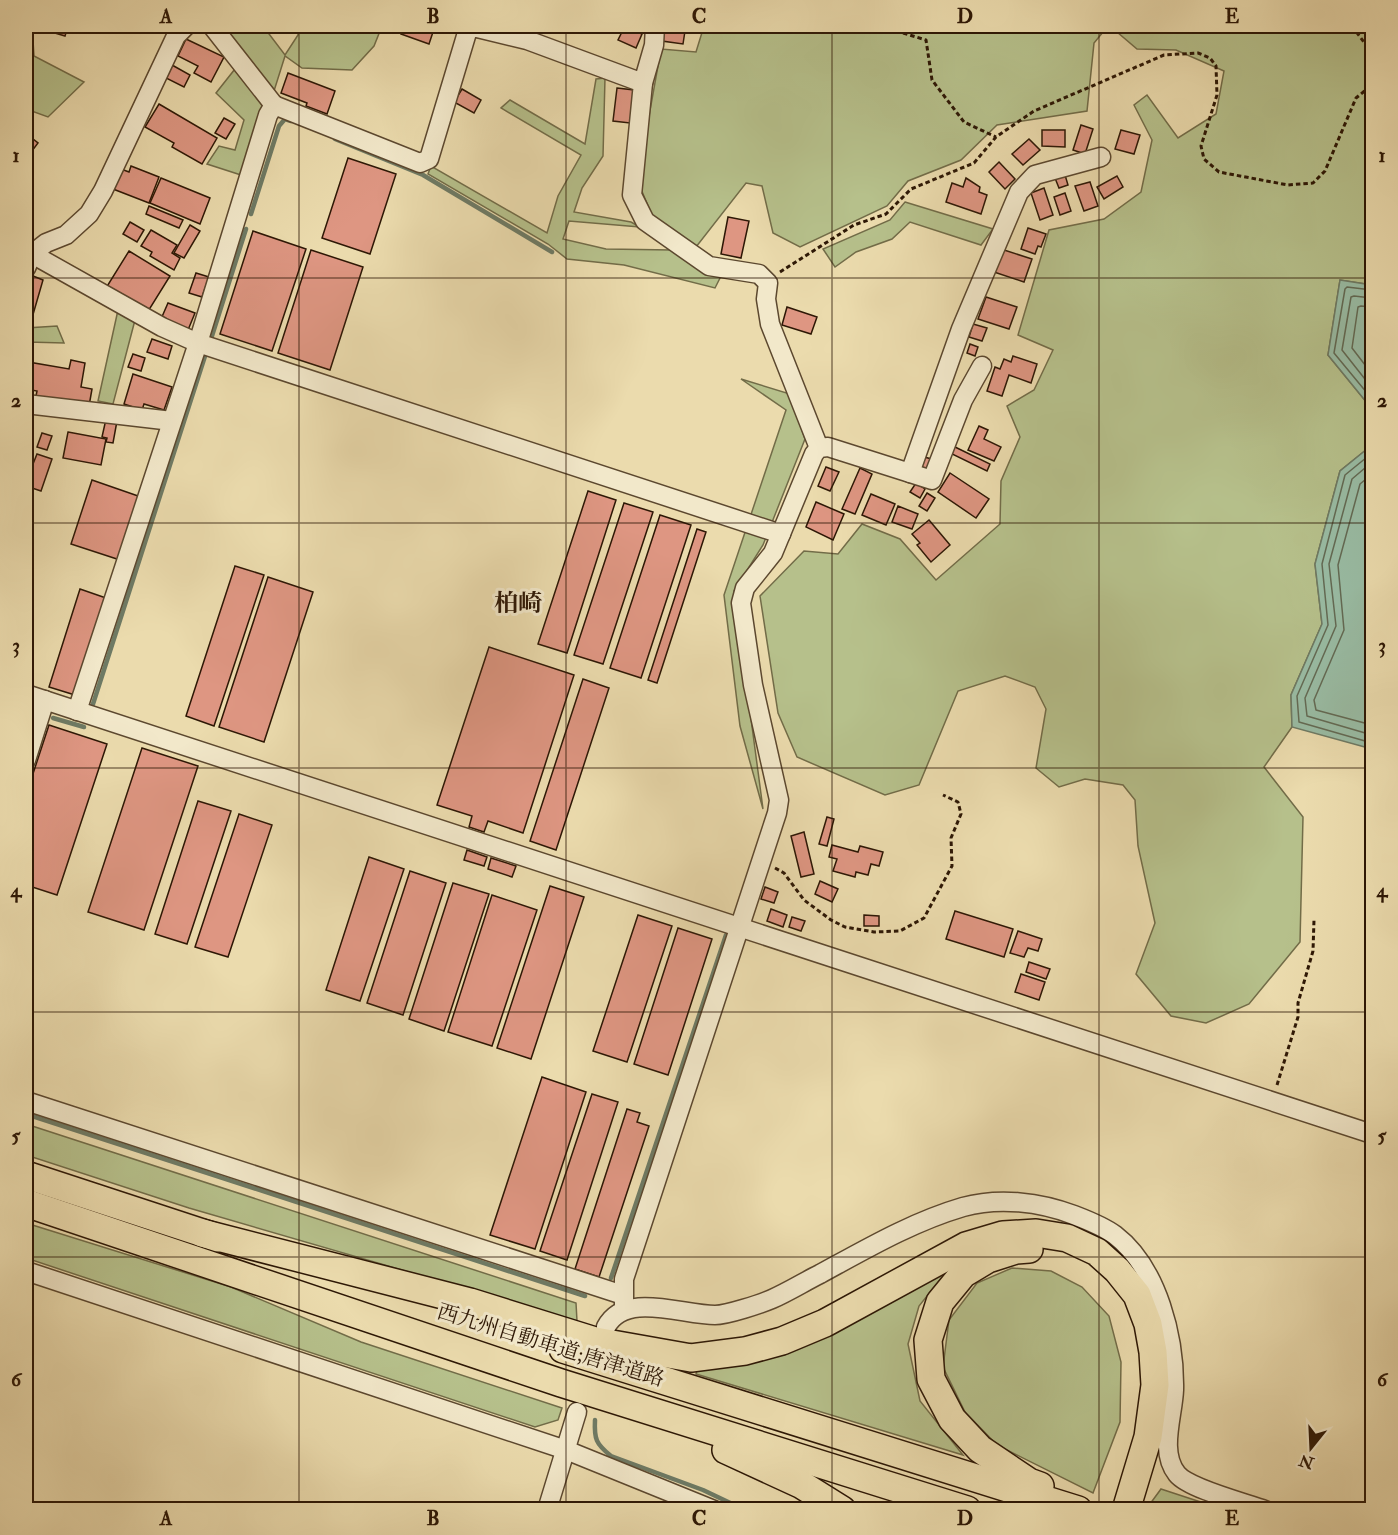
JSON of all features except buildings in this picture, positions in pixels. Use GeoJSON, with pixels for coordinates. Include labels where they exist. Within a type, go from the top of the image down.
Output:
{"type":"FeatureCollection","features":[{"type":"Feature","properties":{"kind":"highway","name":"西九州自動車道;唐津道路"},"geometry":{"type":"LineString","coordinates":[[26,1175],[467,1320],[1078,1509]]}},
{"type":"Feature","properties":{"kind":"highway","name":"西九州自動車道;唐津道路"},"geometry":{"type":"LineString","coordinates":[[26,1203],[561,1383],[967,1509]]}},
{"type":"Feature","properties":{"kind":"highway"},"geometry":{"type":"LineString","coordinates":[[202,1233],[470,1302],[595,1341],[691,1358],[745,1351],[782,1341],[825,1323],[966,1246],[1003,1235],[1036,1233],[1067,1238],[1097,1252],[1117,1270],[1137,1295],[1148,1324],[1153,1352],[1154,1394],[1148,1437],[1126,1509]]}},
{"type":"Feature","properties":{"kind":"highway"},"geometry":{"type":"LineString","coordinates":[[1096,1509],[1029,1482],[980,1449],[951,1419],[931,1379],[928,1340],[940,1302],[963,1274],[988,1259],[1016,1250],[1048,1249],[1083,1262],[1113,1288],[1125,1307],[1133,1329],[1139,1363],[1138,1400],[1129,1441],[1106,1509]]}},
{"type":"Feature","properties":{"kind":"highway"},"geometry":{"type":"LineString","coordinates":[[561,1383],[735,1454],[801,1485],[842,1509]]}},
{"type":"Feature","properties":{"kind":"street"},"geometry":{"type":"LineString","coordinates":[[186,26],[176,36],[104,191],[89,214],[66,235],[46,243],[28,258],[198,343],[781,534]]}},
{"type":"Feature","properties":{"kind":"street"},"geometry":{"type":"LineString","coordinates":[[212,26],[274,105],[420,163],[429,159],[469,26],[527,40],[643,83]]}},
{"type":"Feature","properties":{"kind":"street"},"geometry":{"type":"LineString","coordinates":[[655,26],[654,45],[643,83],[632,195],[645,221],[709,266],[759,274],[768,283],[766,299],[770,324],[819,448]]}},
{"type":"Feature","properties":{"kind":"street"},"geometry":{"type":"LineString","coordinates":[[77,711],[198,343],[268,115],[274,105]]}},
{"type":"Feature","properties":{"kind":"street"},"geometry":{"type":"LineString","coordinates":[[910,473],[961,329],[1019,192],[1035,175],[1101,158]]}},
{"type":"Feature","properties":{"kind":"street"},"geometry":{"type":"LineString","coordinates":[[606,1328],[623,1302],[624,1279],[777,813],[779,800],[753,685],[741,603],[745,588],[773,553],[813,454],[819,448],[828,447],[932,480],[963,399],[982,366]]}},
{"type":"Feature","properties":{"kind":"street"},"geometry":{"type":"LineString","coordinates":[[26,404],[172,421]]}},
{"type":"Feature","properties":{"kind":"street"},"geometry":{"type":"LineString","coordinates":[[26,694],[1372,1134]]}},
{"type":"Feature","properties":{"kind":"street"},"geometry":{"type":"LineString","coordinates":[[26,760],[45,700]]}},
{"type":"Feature","properties":{"kind":"street"},"geometry":{"type":"LineString","coordinates":[[26,1101],[623,1302],[641,1307],[717,1315],[772,1299],[907,1228],[965,1206],[1012,1201],[1053,1207],[1087,1220],[1114,1234],[1137,1258],[1160,1300],[1171,1342],[1174,1390],[1168,1444],[1171,1461],[1178,1475],[1192,1485],[1265,1509]]}},
{"type":"Feature","properties":{"kind":"street"},"geometry":{"type":"LineString","coordinates":[[26,1271],[566,1450],[714,1509]]}},
{"type":"Feature","properties":{"kind":"street"},"geometry":{"type":"LineString","coordinates":[[547,1509],[577,1412]]}},
{"type":"Feature","properties":{"kind":"path"},"geometry":{"type":"LineString","coordinates":[[891,26],[893,30],[926,40],[932,80],[964,122],[996,137]]}},
{"type":"Feature","properties":{"kind":"path"},"geometry":{"type":"LineString","coordinates":[[1352,26],[1372,53]]}},
{"type":"Feature","properties":{"kind":"path"},"geometry":{"type":"LineString","coordinates":[[762,861],[784,873],[804,900],[838,924],[874,932],[900,931],[924,918],[952,866],[951,838],[961,814],[958,802],[943,795]]}},
{"type":"Feature","properties":{"kind":"path"},"geometry":{"type":"LineString","coordinates":[[1272,1101],[1299,1017],[1298,1003],[1313,951],[1314,920]]}},
{"type":"Feature","properties":{"kind":"shaded area"},"geometry":{"type":"Polygon","coordinates":[[[26,26],[32,26],[34,56],[84,82],[48,117],[26,109],[26,26]]]}},
{"type":"Feature","properties":{"kind":"shaded area"},"geometry":{"type":"Polygon","coordinates":[[[221,26],[263,26],[285,55],[298,35],[298,26],[382,26],[374,46],[352,70],[302,68],[285,56],[274,91],[221,26]]]}},
{"type":"Feature","properties":{"kind":"shaded area"},"geometry":{"type":"Polygon","coordinates":[[[704,26],[1108,26],[1094,43],[1087,111],[997,125],[961,160],[908,181],[887,206],[800,247],[773,233],[762,186],[746,183],[696,247],[653,218],[641,189],[649,116],[661,49],[696,52],[704,26]]]}},
{"type":"Feature","properties":{"kind":"shaded area"},"geometry":{"type":"Polygon","coordinates":[[[1110,26],[1372,26],[1372,285],[1340,280],[1328,355],[1372,409],[1372,445],[1340,471],[1315,564],[1322,624],[1291,695],[1292,727],[1264,767],[1303,817],[1300,942],[1249,1004],[1206,1023],[1171,1016],[1136,974],[1155,923],[1138,846],[1135,800],[1123,785],[1085,779],[1059,787],[1036,768],[1046,709],[1035,687],[1005,676],[958,691],[919,785],[885,795],[797,757],[778,713],[760,596],[804,551],[838,554],[862,524],[900,539],[936,580],[1000,524],[1001,481],[1020,437],[1007,406],[1034,390],[1053,350],[1018,335],[1049,230],[1104,219],[1141,192],[1152,140],[1134,105],[1147,95],[1178,138],[1216,114],[1224,71],[1176,50],[1137,49],[1110,26]]]}},
{"type":"Feature","properties":{"kind":"shaded area"},"geometry":{"type":"Polygon","coordinates":[[[235,69],[265,100],[241,175],[207,164],[219,146],[235,150],[244,120],[216,93],[235,69]]]}},
{"type":"Feature","properties":{"kind":"shaded area"},"geometry":{"type":"Polygon","coordinates":[[[605,78],[603,156],[582,188],[574,212],[631,222],[640,227],[569,221],[563,239],[606,249],[672,250],[721,276],[715,288],[624,265],[567,259],[548,244],[428,174],[431,166],[547,233],[558,196],[581,155],[501,108],[510,100],[585,144],[596,79],[605,78]]]}},
{"type":"Feature","properties":{"kind":"shaded area"},"geometry":{"type":"Polygon","coordinates":[[[905,202],[993,229],[981,245],[910,222],[892,239],[856,252],[835,267],[823,249],[890,220],[905,202]]]}},
{"type":"Feature","properties":{"kind":"shaded area"},"geometry":{"type":"Polygon","coordinates":[[[118,310],[135,320],[113,404],[98,401],[118,310]]]}},
{"type":"Feature","properties":{"kind":"shaded area"},"geometry":{"type":"Polygon","coordinates":[[[57,326],[64,343],[27,342],[26,347],[26,328],[57,326]]]}},
{"type":"Feature","properties":{"kind":"shaded area"},"geometry":{"type":"Polygon","coordinates":[[[741,379],[790,394],[805,439],[763,545],[734,591],[763,809],[740,726],[724,595],[786,410],[741,379]]]}},
{"type":"Feature","properties":{"kind":"shaded area"},"geometry":{"type":"Polygon","coordinates":[[[26,1124],[576,1303],[577,1321],[189,1208],[26,1155],[26,1124]]]}},
{"type":"Feature","properties":{"kind":"shaded area"},"geometry":{"type":"Polygon","coordinates":[[[26,1223],[231,1287],[361,1342],[562,1408],[558,1420],[535,1427],[26,1258],[26,1223]]]}},
{"type":"Feature","properties":{"kind":"shaded area"},"geometry":{"type":"Polygon","coordinates":[[[939,1268],[943,1276],[919,1306],[908,1344],[920,1401],[963,1455],[696,1374],[698,1366],[939,1268]]]}},
{"type":"Feature","properties":{"kind":"shaded area"},"geometry":{"type":"Polygon","coordinates":[[[1012,1268],[1051,1271],[1082,1287],[1109,1316],[1121,1362],[1120,1422],[1093,1493],[997,1445],[965,1412],[943,1367],[949,1320],[977,1283],[1012,1268]]]}},
{"type":"Feature","properties":{"kind":"shaded area"},"geometry":{"type":"Polygon","coordinates":[[[1161,1489],[1222,1509],[1147,1508],[1161,1489]]]}},
{"type":"Feature","properties":{"kind":"water"},"geometry":{"type":"Polygon","coordinates":[[[1340,280],[1372,285],[1372,409],[1328,355],[1340,280]]]}},
{"type":"Feature","properties":{"kind":"water"},"geometry":{"type":"Polygon","coordinates":[[[1372,445],[1372,749],[1292,727],[1291,695],[1322,624],[1315,564],[1340,471],[1372,445]]]}},
{"type":"Feature","properties":{"kind":"waterway"},"geometry":{"type":"LineString","coordinates":[[251,214],[279,126],[285,119],[291,121]]}},
{"type":"Feature","properties":{"kind":"waterway"},"geometry":{"type":"LineString","coordinates":[[335,139],[423,175],[552,252]]}},
{"type":"Feature","properties":{"kind":"waterway"},"geometry":{"type":"LineString","coordinates":[[211,339],[246,229]]}},
{"type":"Feature","properties":{"kind":"waterway"},"geometry":{"type":"LineString","coordinates":[[93,704],[206,353]]}},
{"type":"Feature","properties":{"kind":"waterway"},"geometry":{"type":"LineString","coordinates":[[26,714],[27,710]]}},
{"type":"Feature","properties":{"kind":"waterway"},"geometry":{"type":"LineString","coordinates":[[53,718],[84,727]]}},
{"type":"Feature","properties":{"kind":"waterway"},"geometry":{"type":"LineString","coordinates":[[611,1278],[726,935]]}},
{"type":"Feature","properties":{"kind":"waterway"},"geometry":{"type":"LineString","coordinates":[[26,1114],[585,1296]]}},
{"type":"Feature","properties":{"kind":"waterway"},"geometry":{"type":"LineString","coordinates":[[595,1420],[597,1441],[611,1456],[703,1490],[745,1510]]}},
{"type":"Feature","properties":{"kind":"district","name":"柏崎"},"geometry":{"type":"Point","coordinates":[518,603]}}]}
